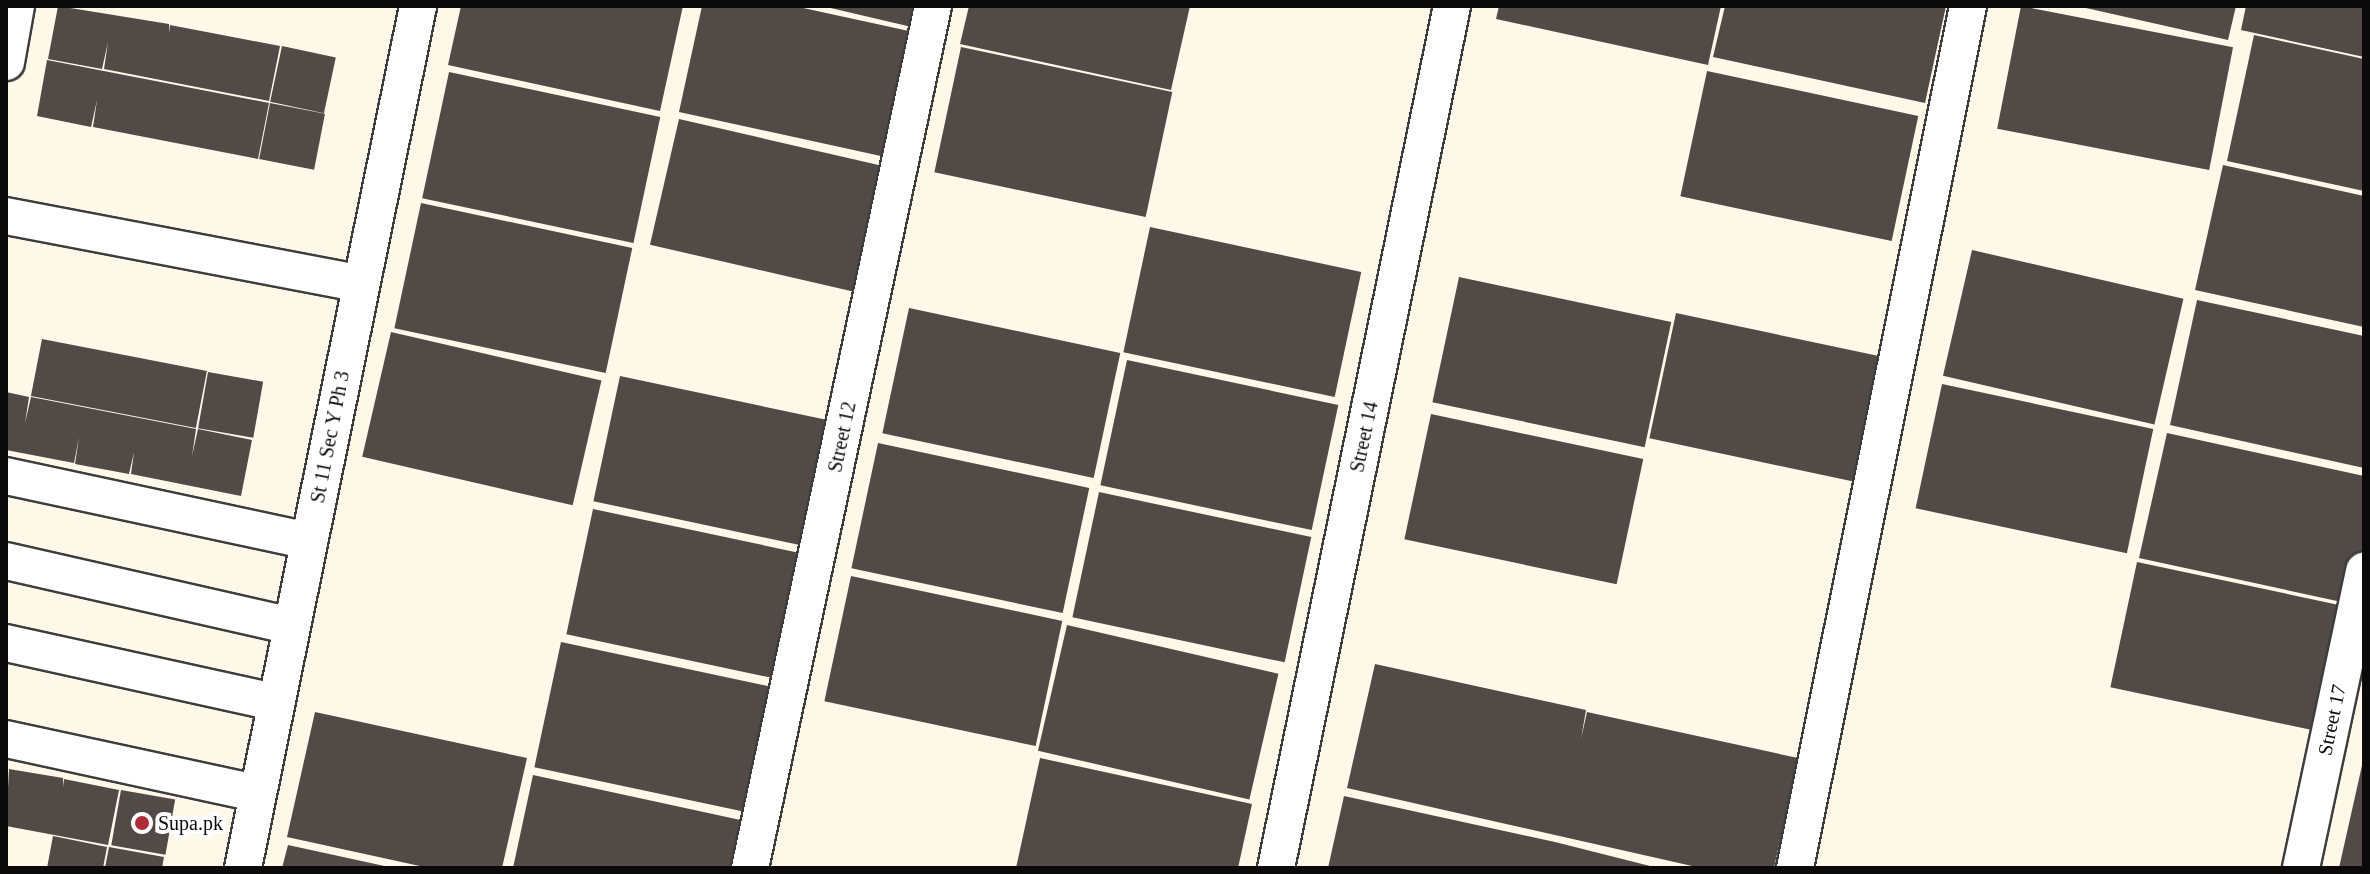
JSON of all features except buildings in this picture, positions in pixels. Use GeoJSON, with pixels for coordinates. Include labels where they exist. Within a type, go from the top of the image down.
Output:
{"type":"FeatureCollection","features":[{"type":"Feature","properties":{"kind":"street"},"geometry":{"type":"LineString","coordinates":[[6,62],[16,6]]}},
{"type":"Feature","properties":{"kind":"street","name":"Street 12"},"geometry":{"type":"LineString","coordinates":[[750,868],[933,6]]}},
{"type":"Feature","properties":{"kind":"street","name":"Street 14"},"geometry":{"type":"LineString","coordinates":[[1276,868],[1452,6]]}},
{"type":"Feature","properties":{"kind":"street"},"geometry":{"type":"LineString","coordinates":[[1795,868],[1968,6]]}},
{"type":"Feature","properties":{"kind":"street","name":"St 11 Sec Y Ph 3"},"geometry":{"type":"LineString","coordinates":[[243,868],[361,284],[410,7]]}},
{"type":"Feature","properties":{"kind":"street"},"geometry":{"type":"LineString","coordinates":[[6,216],[361,284]]}},
{"type":"Feature","properties":{"kind":"street"},"geometry":{"type":"LineString","coordinates":[[6,476],[309,541]]}},
{"type":"Feature","properties":{"kind":"street"},"geometry":{"type":"LineString","coordinates":[[6,561],[291,626]]}},
{"type":"Feature","properties":{"kind":"street","name":"Street 17"},"geometry":{"type":"LineString","coordinates":[[2301,868],[2364,571]]}},
{"type":"Feature","properties":{"kind":"street"},"geometry":{"type":"LineString","coordinates":[[6,643],[275,702]]}},
{"type":"Feature","properties":{"kind":"street"},"geometry":{"type":"LineString","coordinates":[[6,739],[256,793]]}},
{"type":"Feature","properties":{"kind":"place","name":"Supa.pk"},"geometry":{"type":"Point","coordinates":[142,823]}}]}
